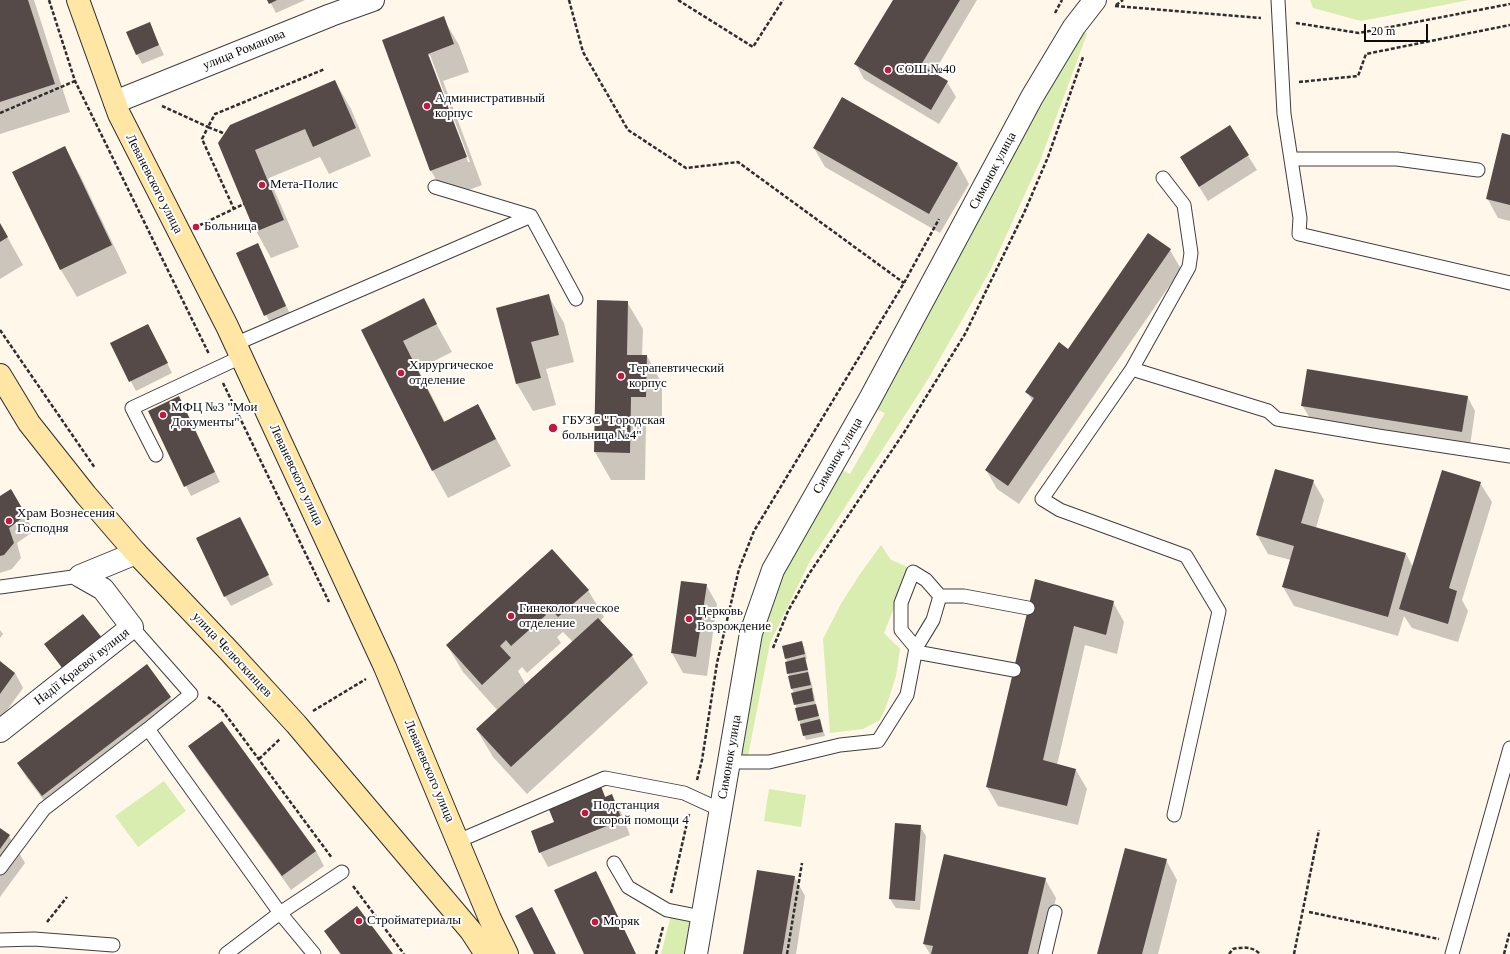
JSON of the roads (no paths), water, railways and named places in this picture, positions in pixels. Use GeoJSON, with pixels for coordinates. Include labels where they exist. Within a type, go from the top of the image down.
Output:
{"type":"FeatureCollection","features":[{"type":"Feature","properties":{"kind":"main road","name":"Леваневского улица"},"geometry":{"type":"LineString","coordinates":[[78,0],[125,98],[123,121],[238,351],[385,667],[490,919],[507,954]]}},
{"type":"Feature","properties":{"kind":"main road","name":"улица Челюскинцев"},"geometry":{"type":"LineString","coordinates":[[0,375],[29,423],[86,495],[136,553],[296,724],[471,931],[486,954]]}},
{"type":"Feature","properties":{"kind":"main road"},"geometry":{"type":"LineString","coordinates":[[471,931],[483,930],[490,919]]}},
{"type":"Feature","properties":{"kind":"street","name":"улица Романова"},"geometry":{"type":"LineString","coordinates":[[125,98],[330,15],[373,0]]}},
{"type":"Feature","properties":{"kind":"street","name":"Симонок улица"},"geometry":{"type":"LineString","coordinates":[[696,954],[751,633],[773,570],[870,399],[1032,97],[1074,27],[1095,0]]}},
{"type":"Feature","properties":{"kind":"street"},"geometry":{"type":"LineString","coordinates":[[80,576],[136,553]]}},
{"type":"Feature","properties":{"kind":"street","name":"Надії Краєвої вулиця"},"geometry":{"type":"LineString","coordinates":[[0,731],[132,627],[103,589],[80,576]]}},
{"type":"Feature","properties":{"kind":"lane"},"geometry":{"type":"LineString","coordinates":[[1278,0],[1284,114],[1300,218],[1299,234],[1510,283]]}},
{"type":"Feature","properties":{"kind":"lane"},"geometry":{"type":"LineString","coordinates":[[1291,159],[1397,159],[1478,170]]}},
{"type":"Feature","properties":{"kind":"lane"},"geometry":{"type":"LineString","coordinates":[[1163,178],[1184,205],[1191,253],[1189,267],[1132,369],[1042,499],[1060,510],[1186,556],[1219,612],[1174,815]]}},
{"type":"Feature","properties":{"kind":"lane"},"geometry":{"type":"LineString","coordinates":[[435,186],[531,216],[576,299]]}},
{"type":"Feature","properties":{"kind":"lane"},"geometry":{"type":"LineString","coordinates":[[156,455],[132,408],[238,351],[531,216]]}},
{"type":"Feature","properties":{"kind":"lane"},"geometry":{"type":"LineString","coordinates":[[1132,369],[1268,411],[1278,419],[1510,456]]}},
{"type":"Feature","properties":{"kind":"lane"},"geometry":{"type":"LineString","coordinates":[[1014,670],[916,650],[901,630],[901,603],[913,572],[926,580],[940,596],[964,596],[1028,608]]}},
{"type":"Feature","properties":{"kind":"lane"},"geometry":{"type":"LineString","coordinates":[[0,587],[80,576]]}},
{"type":"Feature","properties":{"kind":"lane"},"geometry":{"type":"LineString","coordinates":[[729,762],[769,762],[809,754],[840,745],[878,741],[907,695],[916,650],[933,620],[940,596]]}},
{"type":"Feature","properties":{"kind":"lane"},"geometry":{"type":"LineString","coordinates":[[0,868],[44,809],[191,694],[132,627]]}},
{"type":"Feature","properties":{"kind":"lane"},"geometry":{"type":"LineString","coordinates":[[148,729],[280,913],[314,954]]}},
{"type":"Feature","properties":{"kind":"lane"},"geometry":{"type":"LineString","coordinates":[[1454,948],[1510,748]]}},
{"type":"Feature","properties":{"kind":"lane"},"geometry":{"type":"LineString","coordinates":[[458,841],[605,778],[684,793],[721,810]]}},
{"type":"Feature","properties":{"kind":"lane"},"geometry":{"type":"LineString","coordinates":[[614,863],[628,887],[667,910],[702,917]]}},
{"type":"Feature","properties":{"kind":"lane"},"geometry":{"type":"LineString","coordinates":[[226,954],[280,913],[342,872]]}},
{"type":"Feature","properties":{"kind":"lane"},"geometry":{"type":"LineString","coordinates":[[1046,954],[1055,912]]}},
{"type":"Feature","properties":{"kind":"lane"},"geometry":{"type":"LineString","coordinates":[[0,940],[34,939],[113,945]]}},
{"type":"Feature","properties":{"kind":"place","name":"СОШ №40"},"geometry":{"type":"Point","coordinates":[888,70]}},
{"type":"Feature","properties":{"kind":"place","name":"Административный корпус"},"geometry":{"type":"Point","coordinates":[427,106]}},
{"type":"Feature","properties":{"kind":"place","name":"Мета-Полис"},"geometry":{"type":"Point","coordinates":[262,185]}},
{"type":"Feature","properties":{"kind":"place","name":"Больница"},"geometry":{"type":"Point","coordinates":[196,227]}},
{"type":"Feature","properties":{"kind":"place","name":"Хирургическое отделение"},"geometry":{"type":"Point","coordinates":[401,373]}},
{"type":"Feature","properties":{"kind":"place","name":"Терапевтический корпус"},"geometry":{"type":"Point","coordinates":[621,376]}},
{"type":"Feature","properties":{"kind":"place","name":"МФЦ №3 \"Мои Документы\""},"geometry":{"type":"Point","coordinates":[163,415]}},
{"type":"Feature","properties":{"kind":"place","name":"ГБУЗС \"Городская больница №4\""},"geometry":{"type":"Point","coordinates":[553,428]}},
{"type":"Feature","properties":{"kind":"place","name":"Храм Вознесения Господня"},"geometry":{"type":"Point","coordinates":[9,521]}},
{"type":"Feature","properties":{"kind":"place","name":"Гинекологическое отделение"},"geometry":{"type":"Point","coordinates":[511,616]}},
{"type":"Feature","properties":{"kind":"place","name":"Церковь Возрождение"},"geometry":{"type":"Point","coordinates":[689,619]}},
{"type":"Feature","properties":{"kind":"place","name":"Подстанция скорой помощи 4"},"geometry":{"type":"Point","coordinates":[585,813]}},
{"type":"Feature","properties":{"kind":"place","name":"Стройматериалы"},"geometry":{"type":"Point","coordinates":[359,921]}},
{"type":"Feature","properties":{"kind":"place","name":"Моряк"},"geometry":{"type":"Point","coordinates":[595,922]}}]}
